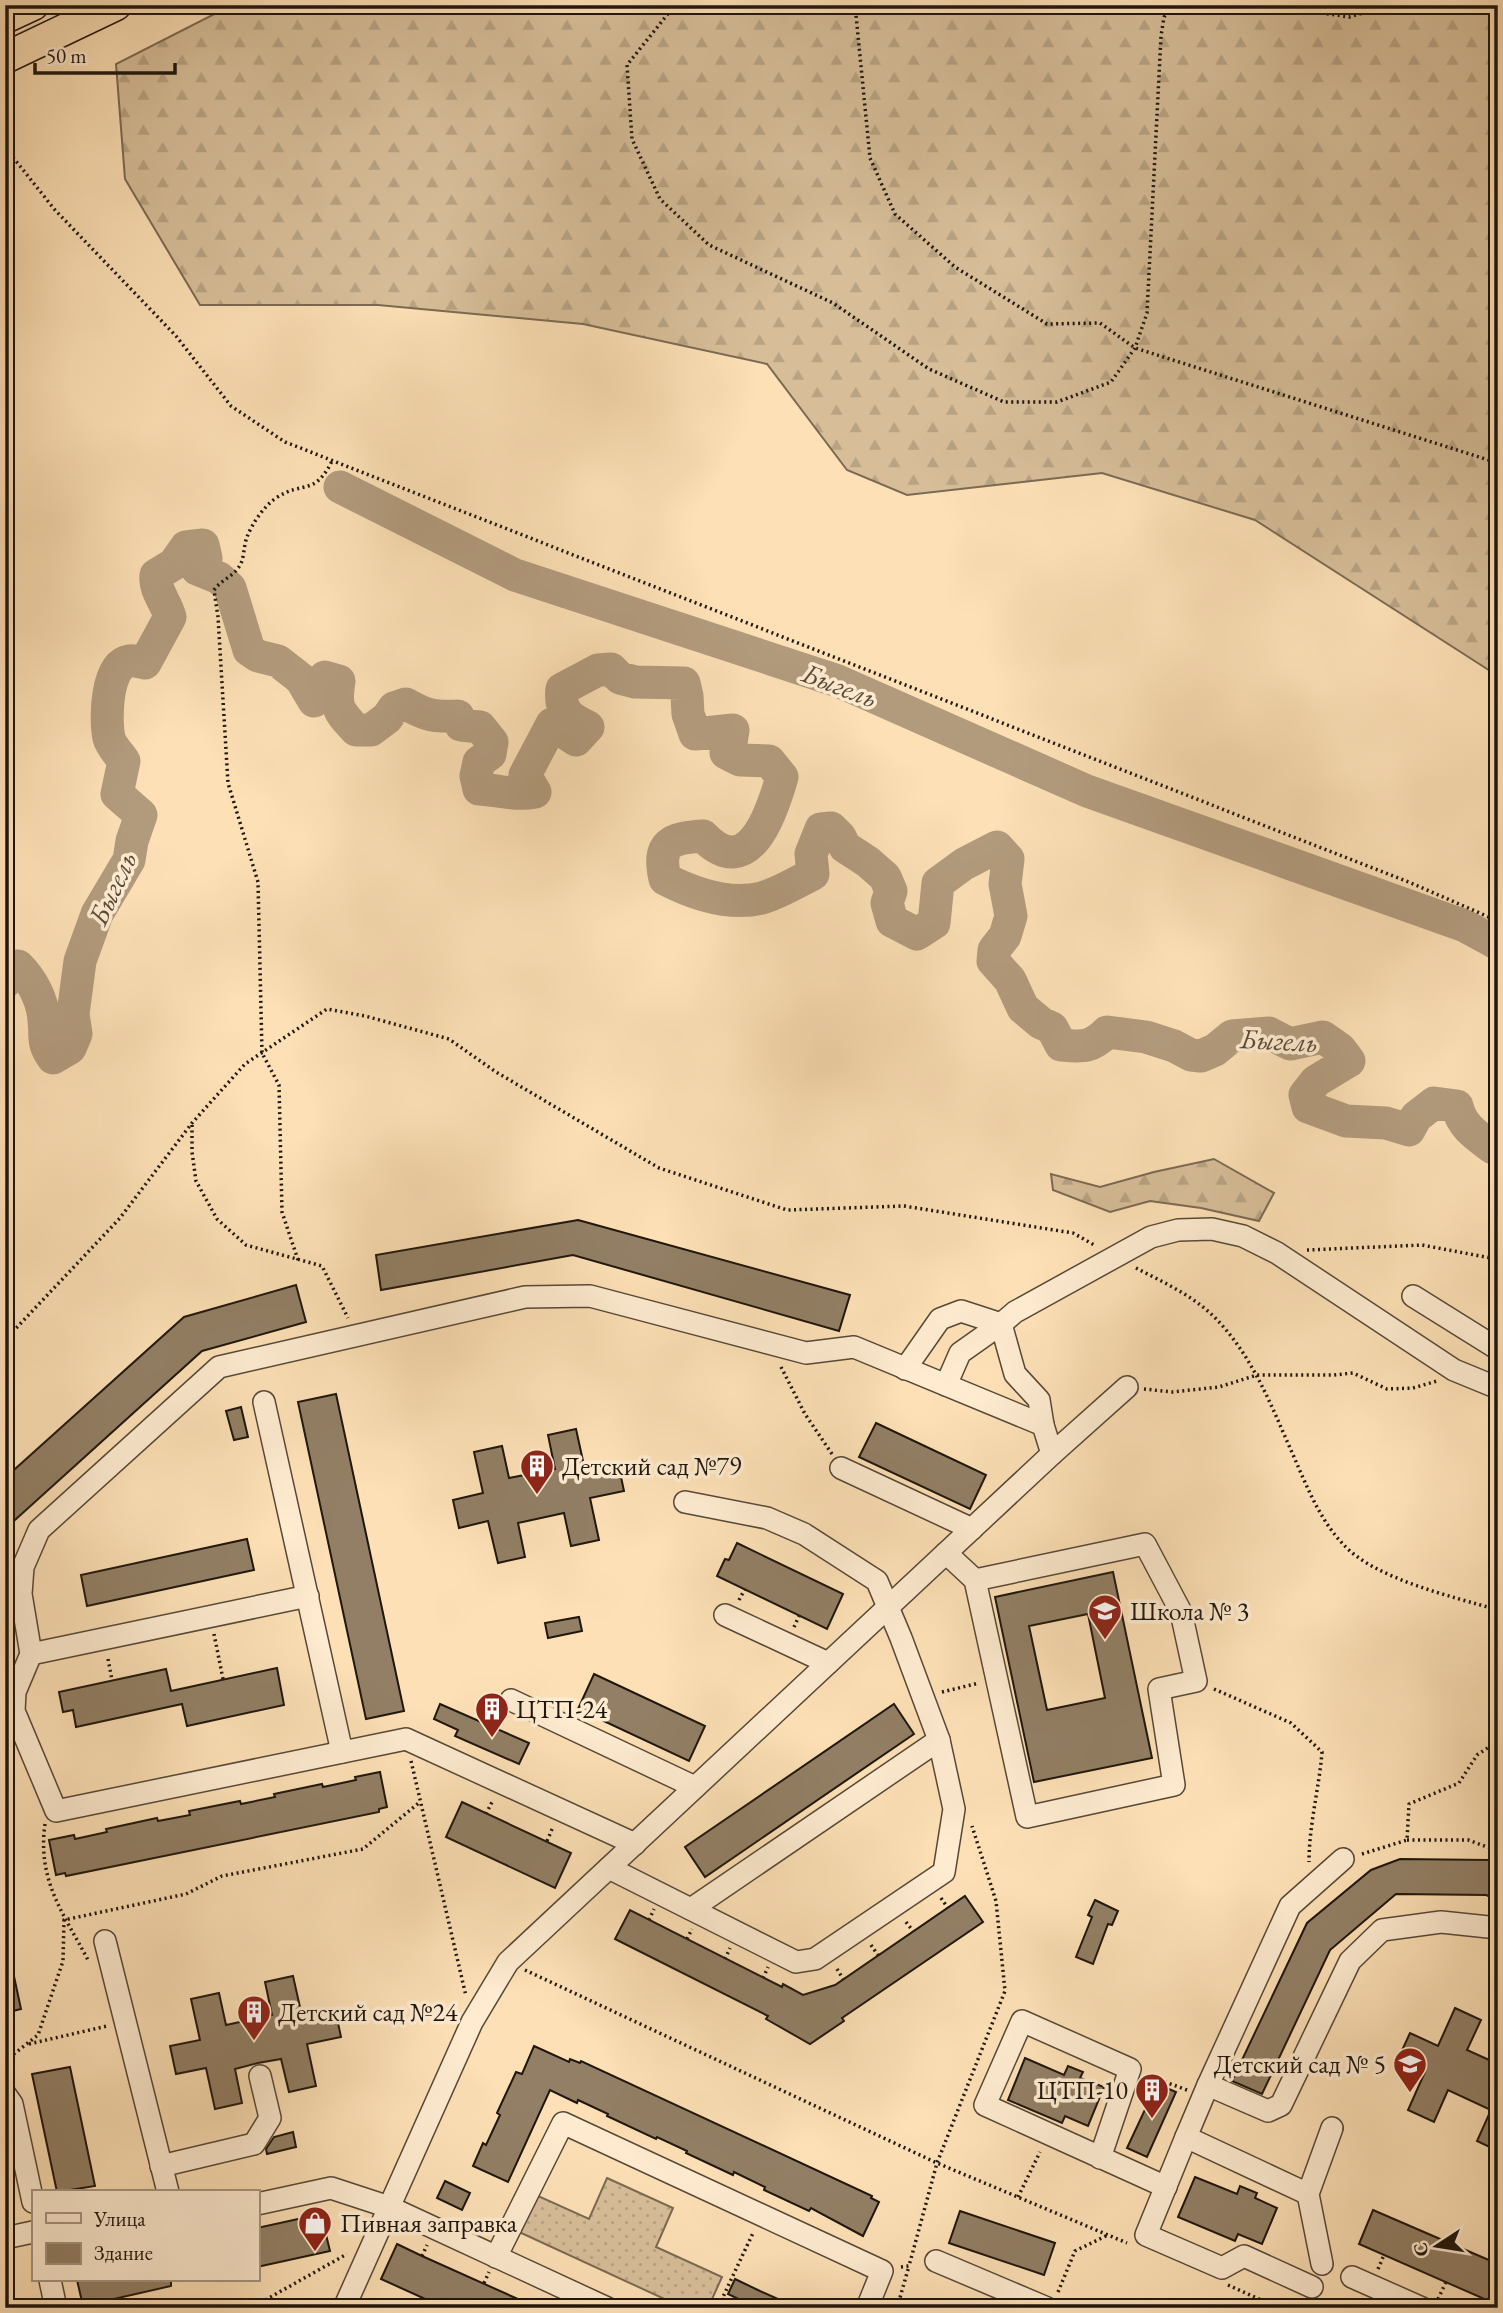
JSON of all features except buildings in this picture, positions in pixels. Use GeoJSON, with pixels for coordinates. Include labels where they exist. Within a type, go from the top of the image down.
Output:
{"type":"FeatureCollection","features":[{"type":"Feature","properties":{"kind":"highway"},"geometry":{"type":"LineString","coordinates":[[5,18],[33,5]]}},
{"type":"Feature","properties":{"kind":"highway"},"geometry":{"type":"LineString","coordinates":[[5,58],[116,5]]}},
{"type":"Feature","properties":{"kind":"street"},"geometry":{"type":"LineString","coordinates":[[946,1385],[960,1353],[1015,1312],[1151,1237],[1178,1230],[1212,1229],[1243,1236],[1277,1253],[1454,1370],[1498,1388]]}},
{"type":"Feature","properties":{"kind":"street"},"geometry":{"type":"LineString","coordinates":[[635,1844],[407,1739],[56,1811],[10,1712],[15,1692],[31,1654],[21,1594],[23,1567],[39,1530],[219,1367],[526,1297],[590,1296],[806,1353],[855,1348],[1042,1425]]}},
{"type":"Feature","properties":{"kind":"street"},"geometry":{"type":"LineString","coordinates":[[1413,1296],[1498,1349]]}},
{"type":"Feature","properties":{"kind":"street"},"geometry":{"type":"LineString","coordinates":[[905,1369],[940,1319],[961,1311],[1000,1324]]}},
{"type":"Feature","properties":{"kind":"street"},"geometry":{"type":"LineString","coordinates":[[1000,1324],[1015,1374],[1039,1400],[1042,1425],[1052,1454]]}},
{"type":"Feature","properties":{"kind":"street"},"geometry":{"type":"LineString","coordinates":[[344,2308],[472,2022],[508,1962],[1127,1387]]}},
{"type":"Feature","properties":{"kind":"street"},"geometry":{"type":"LineString","coordinates":[[264,1402],[342,1752]]}},
{"type":"Feature","properties":{"kind":"street"},"geometry":{"type":"LineString","coordinates":[[841,1468],[972,1529]]}},
{"type":"Feature","properties":{"kind":"street"},"geometry":{"type":"LineString","coordinates":[[609,1868],[796,1962],[815,1959],[944,1872],[954,1809],[939,1740],[877,1581],[804,1534],[767,1518],[685,1502]]}},
{"type":"Feature","properties":{"kind":"street"},"geometry":{"type":"LineString","coordinates":[[946,1553],[975,1580],[1027,1818],[1174,1785],[1159,1689],[1196,1681],[1181,1612],[1145,1544],[975,1580]]}},
{"type":"Feature","properties":{"kind":"street"},"geometry":{"type":"LineString","coordinates":[[31,1654],[308,1596]]}},
{"type":"Feature","properties":{"kind":"street"},"geometry":{"type":"LineString","coordinates":[[724,1615],[828,1663]]}},
{"type":"Feature","properties":{"kind":"street"},"geometry":{"type":"LineString","coordinates":[[511,1700],[695,1787]]}},
{"type":"Feature","properties":{"kind":"street"},"geometry":{"type":"LineString","coordinates":[[691,1909],[939,1740]]}},
{"type":"Feature","properties":{"kind":"street"},"geometry":{"type":"LineString","coordinates":[[1312,2287],[1244,2256],[1222,2268],[1146,2235],[1205,2091],[1290,1906],[1343,1860]]}},
{"type":"Feature","properties":{"kind":"street"},"geometry":{"type":"LineString","coordinates":[[1205,2091],[1268,2111],[1281,2105],[1350,1961],[1382,1930],[1441,1922],[1498,1928]]}},
{"type":"Feature","properties":{"kind":"street"},"geometry":{"type":"LineString","coordinates":[[105,1941],[116,2024],[167,2190]]}},
{"type":"Feature","properties":{"kind":"street"},"geometry":{"type":"LineString","coordinates":[[1100,2158],[1130,2069],[1022,2021],[985,2105],[1100,2158],[1166,2187]]}},
{"type":"Feature","properties":{"kind":"street"},"geometry":{"type":"LineString","coordinates":[[161,2166],[254,2144],[270,2118],[260,2076]]}},
{"type":"Feature","properties":{"kind":"street"},"geometry":{"type":"LineString","coordinates":[[5,2094],[12,2104],[32,2197]]}},
{"type":"Feature","properties":{"kind":"street"},"geometry":{"type":"LineString","coordinates":[[496,2257],[563,2123],[882,2271],[867,2308]]}},
{"type":"Feature","properties":{"kind":"street"},"geometry":{"type":"LineString","coordinates":[[1322,2264],[1308,2194],[1332,2128]]}},
{"type":"Feature","properties":{"kind":"street"},"geometry":{"type":"LineString","coordinates":[[1186,2137],[1308,2194]]}},
{"type":"Feature","properties":{"kind":"street"},"geometry":{"type":"LineString","coordinates":[[259,2204],[331,2188],[389,2207],[607,2308]]}},
{"type":"Feature","properties":{"kind":"street"},"geometry":{"type":"LineString","coordinates":[[5,2238],[32,2232]]}},
{"type":"Feature","properties":{"kind":"street"},"geometry":{"type":"LineString","coordinates":[[936,2260],[1041,2303]]}},
{"type":"Feature","properties":{"kind":"street"},"geometry":{"type":"LineString","coordinates":[[1352,2277],[1423,2308]]}},
{"type":"Feature","properties":{"kind":"street"},"geometry":{"type":"LineString","coordinates":[[50,2282],[55,2308]]}},
{"type":"Feature","properties":{"kind":"path"},"geometry":{"type":"LineString","coordinates":[[675,5],[627,65],[632,139],[660,199],[709,245],[834,303],[929,369],[1004,402],[1057,402],[1111,382],[1135,348],[1147,313],[1161,36],[1164,17],[1174,5]]}},
{"type":"Feature","properties":{"kind":"path"},"geometry":{"type":"LineString","coordinates":[[855,5],[870,158],[895,214],[955,267],[1047,324],[1100,323],[1135,348],[1498,463]]}},
{"type":"Feature","properties":{"kind":"path"},"geometry":{"type":"LineString","coordinates":[[1267,5],[1349,17],[1390,5]]}},
{"type":"Feature","properties":{"kind":"path"},"geometry":{"type":"LineString","coordinates":[[5,144],[55,210],[176,336],[231,406],[285,442],[1411,883],[1498,921]]}},
{"type":"Feature","properties":{"kind":"path"},"geometry":{"type":"LineString","coordinates":[[298,1260],[282,1212],[279,1085],[262,1053],[258,882],[228,783],[214,590],[237,570],[242,562],[251,529],[275,499],[296,489],[314,485],[325,475],[332,461]]}},
{"type":"Feature","properties":{"kind":"path"},"geometry":{"type":"LineString","coordinates":[[5,1339],[120,1218],[192,1123],[246,1064],[327,1009],[365,1016],[450,1039],[496,1072],[659,1168],[787,1210],[904,1206],[1073,1233],[1180,1290],[1220,1321],[1258,1375],[1314,1502],[1343,1545],[1363,1560],[1413,1585],[1498,1610]]}},
{"type":"Feature","properties":{"kind":"path"},"geometry":{"type":"LineString","coordinates":[[192,1123],[196,1181],[216,1219],[246,1245],[322,1266],[357,1335]]}},
{"type":"Feature","properties":{"kind":"path"},"geometry":{"type":"LineString","coordinates":[[1277,1253],[1339,1247],[1422,1245],[1496,1259]]}},
{"type":"Feature","properties":{"kind":"path"},"geometry":{"type":"LineString","coordinates":[[770,1343],[805,1414],[841,1468]]}},
{"type":"Feature","properties":{"kind":"path"},"geometry":{"type":"LineString","coordinates":[[1127,1387],[1172,1392],[1219,1387],[1258,1375],[1334,1376],[1353,1373],[1387,1389],[1413,1388],[1435,1382],[1454,1370]]}},
{"type":"Feature","properties":{"kind":"path"},"geometry":{"type":"LineString","coordinates":[[210,1616],[223,1679]]}},
{"type":"Feature","properties":{"kind":"path"},"geometry":{"type":"LineString","coordinates":[[948,1691],[997,1679]]}},
{"type":"Feature","properties":{"kind":"path"},"geometry":{"type":"LineString","coordinates":[[1196,1681],[1291,1723],[1322,1752],[1309,1846],[1309,1889]]}},
{"type":"Feature","properties":{"kind":"path"},"geometry":{"type":"LineString","coordinates":[[407,1739],[472,2022]]}},
{"type":"Feature","properties":{"kind":"path"},"geometry":{"type":"LineString","coordinates":[[1407,1840],[1409,1804],[1459,1783],[1477,1755],[1498,1741]]}},
{"type":"Feature","properties":{"kind":"path"},"geometry":{"type":"LineString","coordinates":[[64,1920],[186,1894],[222,1876],[363,1849],[420,1802]]}},
{"type":"Feature","properties":{"kind":"path"},"geometry":{"type":"LineString","coordinates":[[56,1811],[45,1819],[43,1841],[49,1884],[64,1920],[88,1959],[91,1970]]}},
{"type":"Feature","properties":{"kind":"path"},"geometry":{"type":"LineString","coordinates":[[897,2308],[937,2163],[1005,1991],[996,1901],[972,1825]]}},
{"type":"Feature","properties":{"kind":"path"},"geometry":{"type":"LineString","coordinates":[[1343,1860],[1407,1840],[1468,1840],[1498,1851]]}},
{"type":"Feature","properties":{"kind":"path"},"geometry":{"type":"LineString","coordinates":[[5,2061],[38,2035],[63,1961],[64,1920]]}},
{"type":"Feature","properties":{"kind":"path"},"geometry":{"type":"LineString","coordinates":[[508,1962],[937,2163],[1108,2235],[1075,2251],[1041,2303]]}},
{"type":"Feature","properties":{"kind":"path"},"geometry":{"type":"LineString","coordinates":[[104,2015],[116,2024]]}},
{"type":"Feature","properties":{"kind":"path"},"geometry":{"type":"LineString","coordinates":[[27,2044],[116,2024]]}},
{"type":"Feature","properties":{"kind":"path"},"geometry":{"type":"LineString","coordinates":[[1130,2069],[1205,2091]]}},
{"type":"Feature","properties":{"kind":"path"},"geometry":{"type":"LineString","coordinates":[[1018,2197],[1048,2134]]}},
{"type":"Feature","properties":{"kind":"path"},"geometry":{"type":"LineString","coordinates":[[738,2308],[722,2299],[761,2215]]}},
{"type":"Feature","properties":{"kind":"path"},"geometry":{"type":"LineString","coordinates":[[251,2308],[375,2238]]}},
{"type":"Feature","properties":{"kind":"path"},"geometry":{"type":"LineString","coordinates":[[882,2271],[909,2266]]}},
{"type":"Feature","properties":{"kind":"path"},"geometry":{"type":"LineString","coordinates":[[1221,2282],[1279,2308]]}},
{"type":"Feature","properties":{"kind":"path"},"geometry":{"type":"LineString","coordinates":[[1435,2308],[1446,2282]]}},
{"type":"Feature","properties":{"kind":"green space"},"geometry":{"type":"Polygon","coordinates":[[[232,5],[1498,5],[1498,676],[1255,520],[1102,473],[907,495],[847,470],[767,364],[583,324],[378,305],[200,305],[125,179],[116,64],[232,5]]]}},
{"type":"Feature","properties":{"kind":"green space"},"geometry":{"type":"Polygon","coordinates":[[[1214,1159],[1274,1193],[1259,1221],[1201,1208],[1150,1201],[1110,1212],[1053,1190],[1051,1174],[1100,1187],[1214,1159]]]}},
{"type":"Feature","properties":{"kind":"green space"},"geometry":{"type":"Polygon","coordinates":[[[607,2178],[673,2208],[656,2247],[722,2277],[708,2308],[684,2308],[519,2232],[536,2195],[589,2219],[607,2178]]]}},
{"type":"Feature","properties":{"kind":"waterway","name":"Быгель"},"geometry":{"type":"LineString","coordinates":[[340,487],[515,575],[838,681],[1087,791],[1465,926],[1498,944]]}},
{"type":"Feature","properties":{"kind":"waterway","name":"Быгель"},"geometry":{"type":"LineString","coordinates":[[5,982],[18,966],[39,998],[46,1044],[53,1058],[70,1048],[76,1034],[73,1014],[80,961],[97,914],[129,860],[141,815],[117,794],[124,761],[109,738],[107,719],[112,682],[121,665],[131,661],[145,663],[170,617],[158,591],[156,575],[174,564],[186,547],[203,545],[206,558],[197,569],[219,578],[230,588],[249,650],[258,656],[278,661],[301,679],[314,701],[325,677],[339,681],[339,708],[356,730],[371,730],[387,718],[394,708],[406,704],[431,715],[458,716],[461,725],[480,727],[492,742],[490,754],[479,762],[476,776],[479,789],[514,793],[535,792],[525,775],[552,724],[576,740],[588,727],[576,721],[564,709],[562,689],[598,670],[611,669],[620,678],[635,682],[684,683],[688,714],[695,734],[733,730],[726,753],[740,760],[769,761],[782,777],[765,824],[746,848],[733,852],[719,849],[703,836],[674,841],[665,850],[663,857],[665,879],[712,897],[737,901],[762,898],[813,874],[811,854],[821,829],[831,828],[845,847],[885,877],[891,891],[887,903],[892,921],[917,934],[934,923],[938,883],[964,864],[997,847],[1008,859],[1005,884],[1011,916],[1005,936],[994,950],[993,961],[1010,980],[1023,1008],[1041,1023],[1052,1028],[1061,1045],[1086,1045],[1107,1032],[1146,1037],[1191,1055],[1201,1056],[1215,1050],[1232,1036],[1269,1033],[1290,1044],[1323,1037],[1340,1049],[1349,1061],[1316,1081],[1305,1095],[1308,1107],[1346,1121],[1386,1123],[1409,1130],[1416,1117],[1434,1103],[1457,1106],[1462,1120],[1470,1130],[1493,1148],[1498,1148]]}},
{"type":"Feature","properties":{"kind":"place","name":"Детский сад №79"},"geometry":{"type":"Point","coordinates":[537,1496]}},
{"type":"Feature","properties":{"kind":"place","name":"Школа № 3"},"geometry":{"type":"Point","coordinates":[1105,1641]}},
{"type":"Feature","properties":{"kind":"place","name":"ЦТП-24"},"geometry":{"type":"Point","coordinates":[492,1739]}},
{"type":"Feature","properties":{"kind":"place","name":"Детский сад №24"},"geometry":{"type":"Point","coordinates":[254,2042]}},
{"type":"Feature","properties":{"kind":"place","name":"Детский сад № 5"},"geometry":{"type":"Point","coordinates":[1410,2094]}},
{"type":"Feature","properties":{"kind":"place","name":"ЦТП-10"},"geometry":{"type":"Point","coordinates":[1152,2120]}},
{"type":"Feature","properties":{"kind":"place","name":"Пивная заправка"},"geometry":{"type":"Point","coordinates":[315,2253]}}]}
